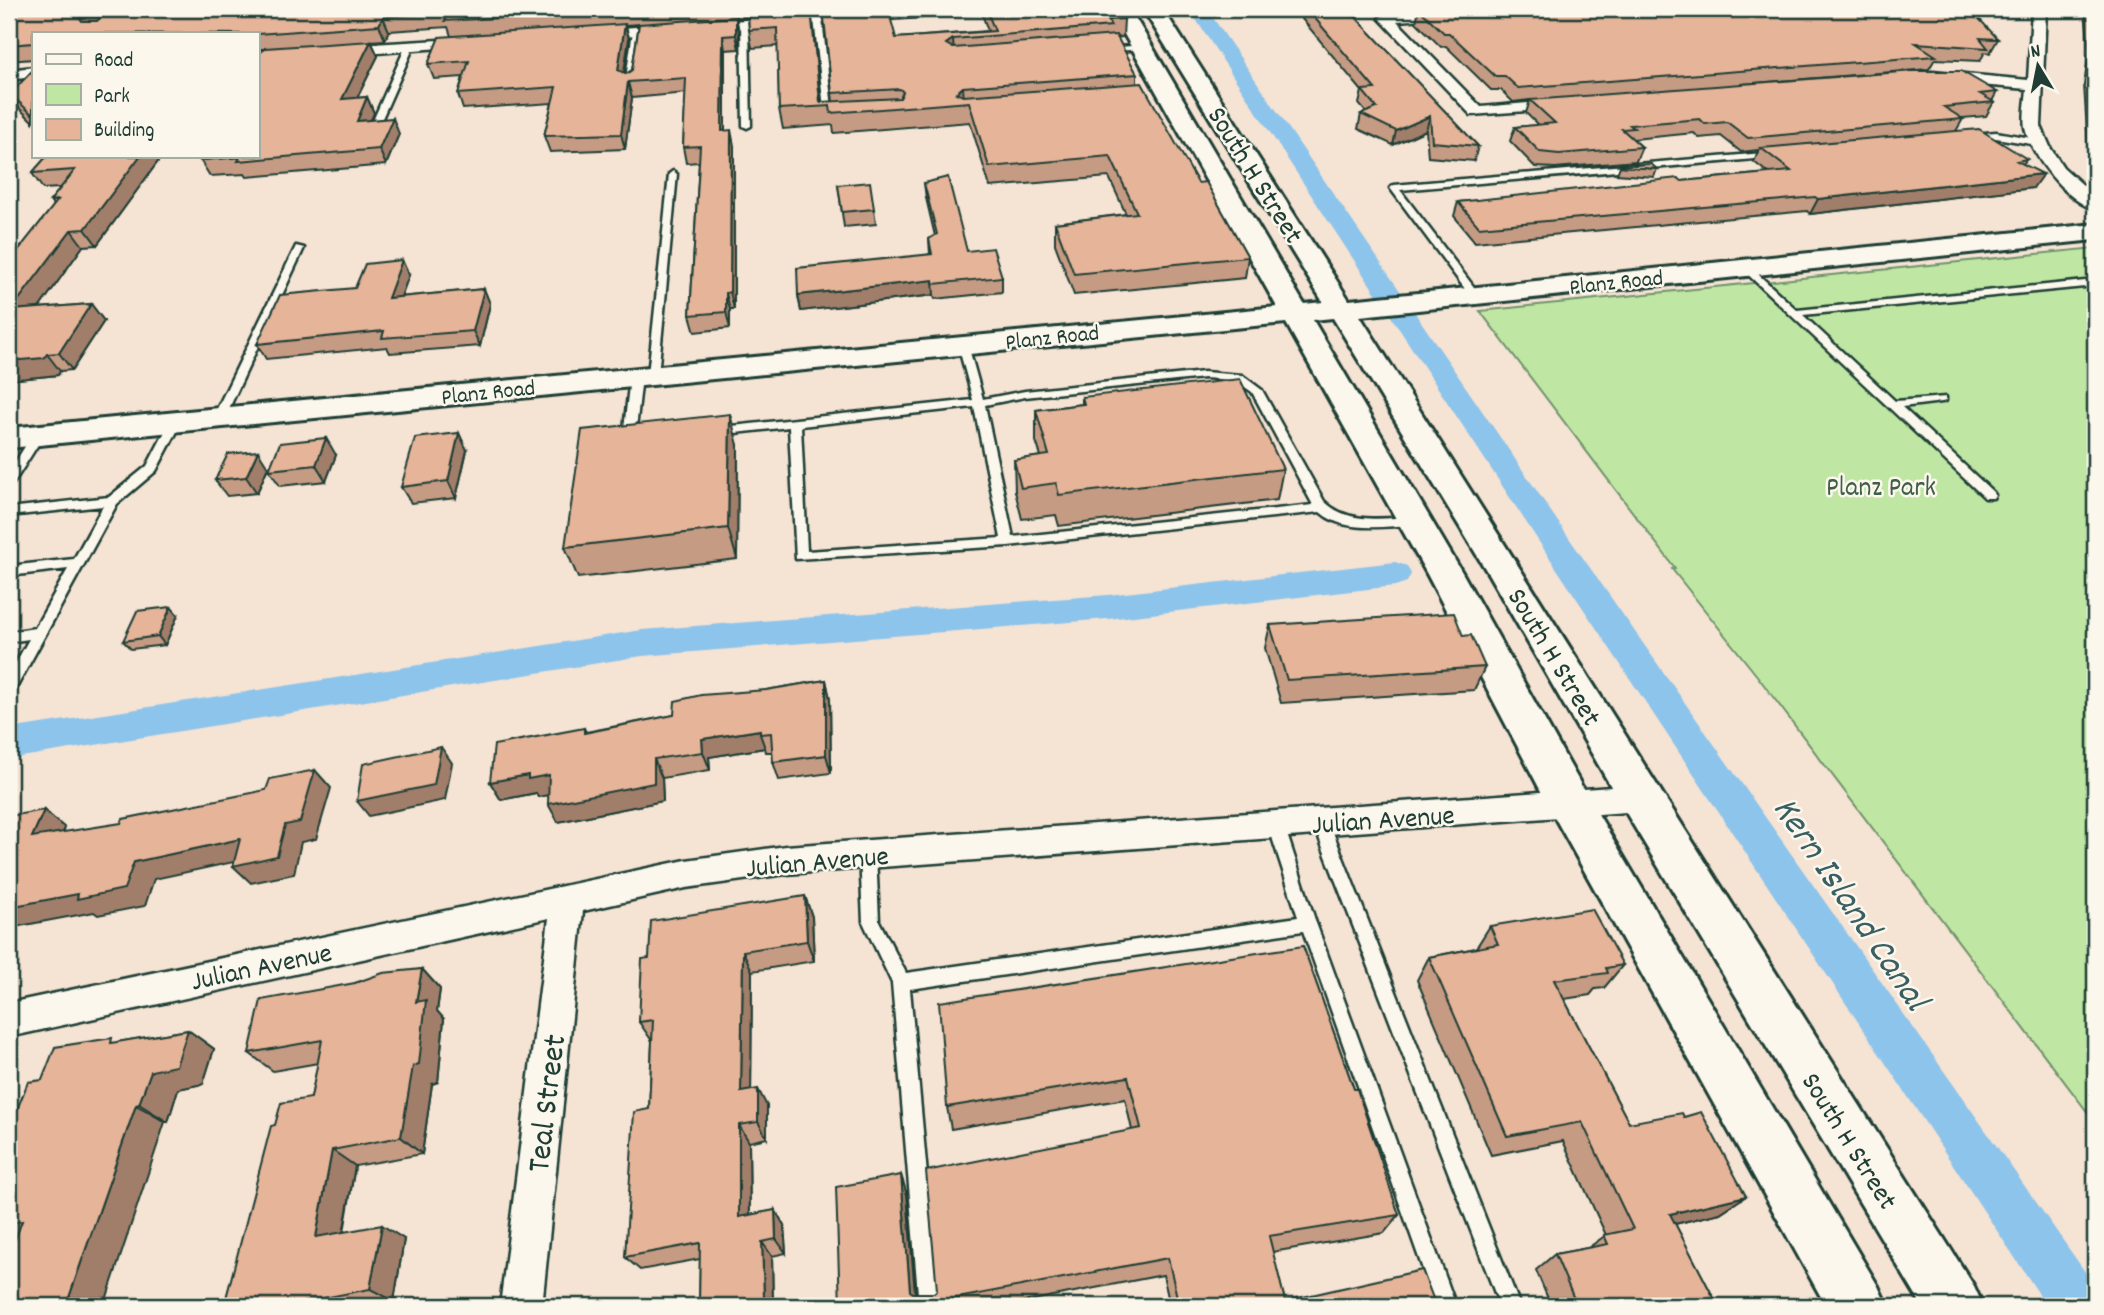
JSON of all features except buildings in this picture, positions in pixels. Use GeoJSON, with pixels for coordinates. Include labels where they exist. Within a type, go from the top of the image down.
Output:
{"type":"FeatureCollection","features":[{"type":"Feature","properties":{"kind":"street"},"geometry":{"type":"LineString","coordinates":[[570,36],[892,12],[978,9]]}},
{"type":"Feature","properties":{"kind":"street","name":"South H Street"},"geometry":{"type":"LineString","coordinates":[[1120,9],[1142,47],[1162,95],[1415,521],[1570,805],[1858,1306]]}},
{"type":"Feature","properties":{"kind":"street","name":"South H Street"},"geometry":{"type":"LineString","coordinates":[[1153,9],[1361,306],[1504,569],[1640,798],[1954,1306]]}},
{"type":"Feature","properties":{"kind":"street"},"geometry":{"type":"LineString","coordinates":[[1510,9],[1386,18],[1477,112],[1588,103]]}},
{"type":"Feature","properties":{"kind":"street"},"geometry":{"type":"LineString","coordinates":[[2039,9],[2033,126],[2038,142],[2065,179],[2095,204]]}},
{"type":"Feature","properties":{"kind":"street"},"geometry":{"type":"LineString","coordinates":[[327,52],[490,41]]}},
{"type":"Feature","properties":{"kind":"street"},"geometry":{"type":"LineString","coordinates":[[9,75],[32,72]]}},
{"type":"Feature","properties":{"kind":"street"},"geometry":{"type":"LineString","coordinates":[[1916,76],[1966,77],[2035,86]]}},
{"type":"Feature","properties":{"kind":"street","name":"Planz Road"},"geometry":{"type":"LineString","coordinates":[[23,436],[1475,296],[2095,232]]}},
{"type":"Feature","properties":{"kind":"street","name":"Julian Avenue"},"geometry":{"type":"LineString","coordinates":[[9,1020],[698,873],[786,860],[1640,798]]}},
{"type":"Feature","properties":{"kind":"street","name":"Teal Street"},"geometry":{"type":"LineString","coordinates":[[520,1306],[568,900]]}},
{"type":"Feature","properties":{"kind":"lane"},"geometry":{"type":"LineString","coordinates":[[818,19],[828,118],[840,117]]}},
{"type":"Feature","properties":{"kind":"lane"},"geometry":{"type":"LineString","coordinates":[[745,24],[747,126]]}},
{"type":"Feature","properties":{"kind":"lane"},"geometry":{"type":"LineString","coordinates":[[629,85],[637,31]]}},
{"type":"Feature","properties":{"kind":"lane"},"geometry":{"type":"LineString","coordinates":[[372,132],[410,46]]}},
{"type":"Feature","properties":{"kind":"lane"},"geometry":{"type":"LineString","coordinates":[[1096,51],[1142,47]]}},
{"type":"Feature","properties":{"kind":"lane"},"geometry":{"type":"LineString","coordinates":[[1968,138],[1996,135],[2038,142]]}},
{"type":"Feature","properties":{"kind":"lane"},"geometry":{"type":"LineString","coordinates":[[1475,296],[1394,188],[1790,153]]}},
{"type":"Feature","properties":{"kind":"lane"},"geometry":{"type":"LineString","coordinates":[[645,438],[637,438],[630,429],[644,376],[673,174]]}},
{"type":"Feature","properties":{"kind":"lane"},"geometry":{"type":"LineString","coordinates":[[219,417],[299,248]]}},
{"type":"Feature","properties":{"kind":"lane"},"geometry":{"type":"LineString","coordinates":[[1745,267],[1989,495]]}},
{"type":"Feature","properties":{"kind":"lane"},"geometry":{"type":"LineString","coordinates":[[1794,313],[2095,284]]}},
{"type":"Feature","properties":{"kind":"lane"},"geometry":{"type":"LineString","coordinates":[[963,345],[979,403],[1009,542]]}},
{"type":"Feature","properties":{"kind":"lane"},"geometry":{"type":"LineString","coordinates":[[700,432],[979,403],[1025,394],[1204,375],[1238,377],[1256,390],[1322,508],[1331,517],[1340,520],[1415,521]]}},
{"type":"Feature","properties":{"kind":"lane"},"geometry":{"type":"LineString","coordinates":[[1891,405],[1942,399]]}},
{"type":"Feature","properties":{"kind":"lane"},"geometry":{"type":"LineString","coordinates":[[9,688],[112,501],[152,468],[176,422]]}},
{"type":"Feature","properties":{"kind":"lane"},"geometry":{"type":"LineString","coordinates":[[795,422],[801,556],[1009,542],[1322,508]]}},
{"type":"Feature","properties":{"kind":"lane"},"geometry":{"type":"LineString","coordinates":[[9,481],[23,436]]}},
{"type":"Feature","properties":{"kind":"lane"},"geometry":{"type":"LineString","coordinates":[[9,512],[112,501]]}},
{"type":"Feature","properties":{"kind":"lane"},"geometry":{"type":"LineString","coordinates":[[9,571],[78,563]]}},
{"type":"Feature","properties":{"kind":"lane"},"geometry":{"type":"LineString","coordinates":[[9,637],[40,633]]}},
{"type":"Feature","properties":{"kind":"lane"},"geometry":{"type":"LineString","coordinates":[[1321,822],[1510,1306]]}},
{"type":"Feature","properties":{"kind":"lane"},"geometry":{"type":"LineString","coordinates":[[1276,825],[1308,923],[1446,1306]]}},
{"type":"Feature","properties":{"kind":"lane"},"geometry":{"type":"LineString","coordinates":[[868,854],[871,922],[901,982],[929,1306]]}},
{"type":"Feature","properties":{"kind":"lane"},"geometry":{"type":"LineString","coordinates":[[901,982],[1308,923]]}},
{"type":"Feature","properties":{"kind":"green space","name":"Planz Park"},"geometry":{"type":"Polygon","coordinates":[[[2095,248],[2095,1122],[1758,677],[1672,569],[1675,568],[1480,311],[2095,248]]]}},
{"type":"Feature","properties":{"kind":"waterway","name":"Kern Island Canal"},"geometry":{"type":"LineString","coordinates":[[1198,9],[1558,546],[2078,1306]]}},
{"type":"Feature","properties":{"kind":"waterway"},"geometry":{"type":"LineString","coordinates":[[9,744],[642,643],[1108,607],[1395,574]]}}]}
